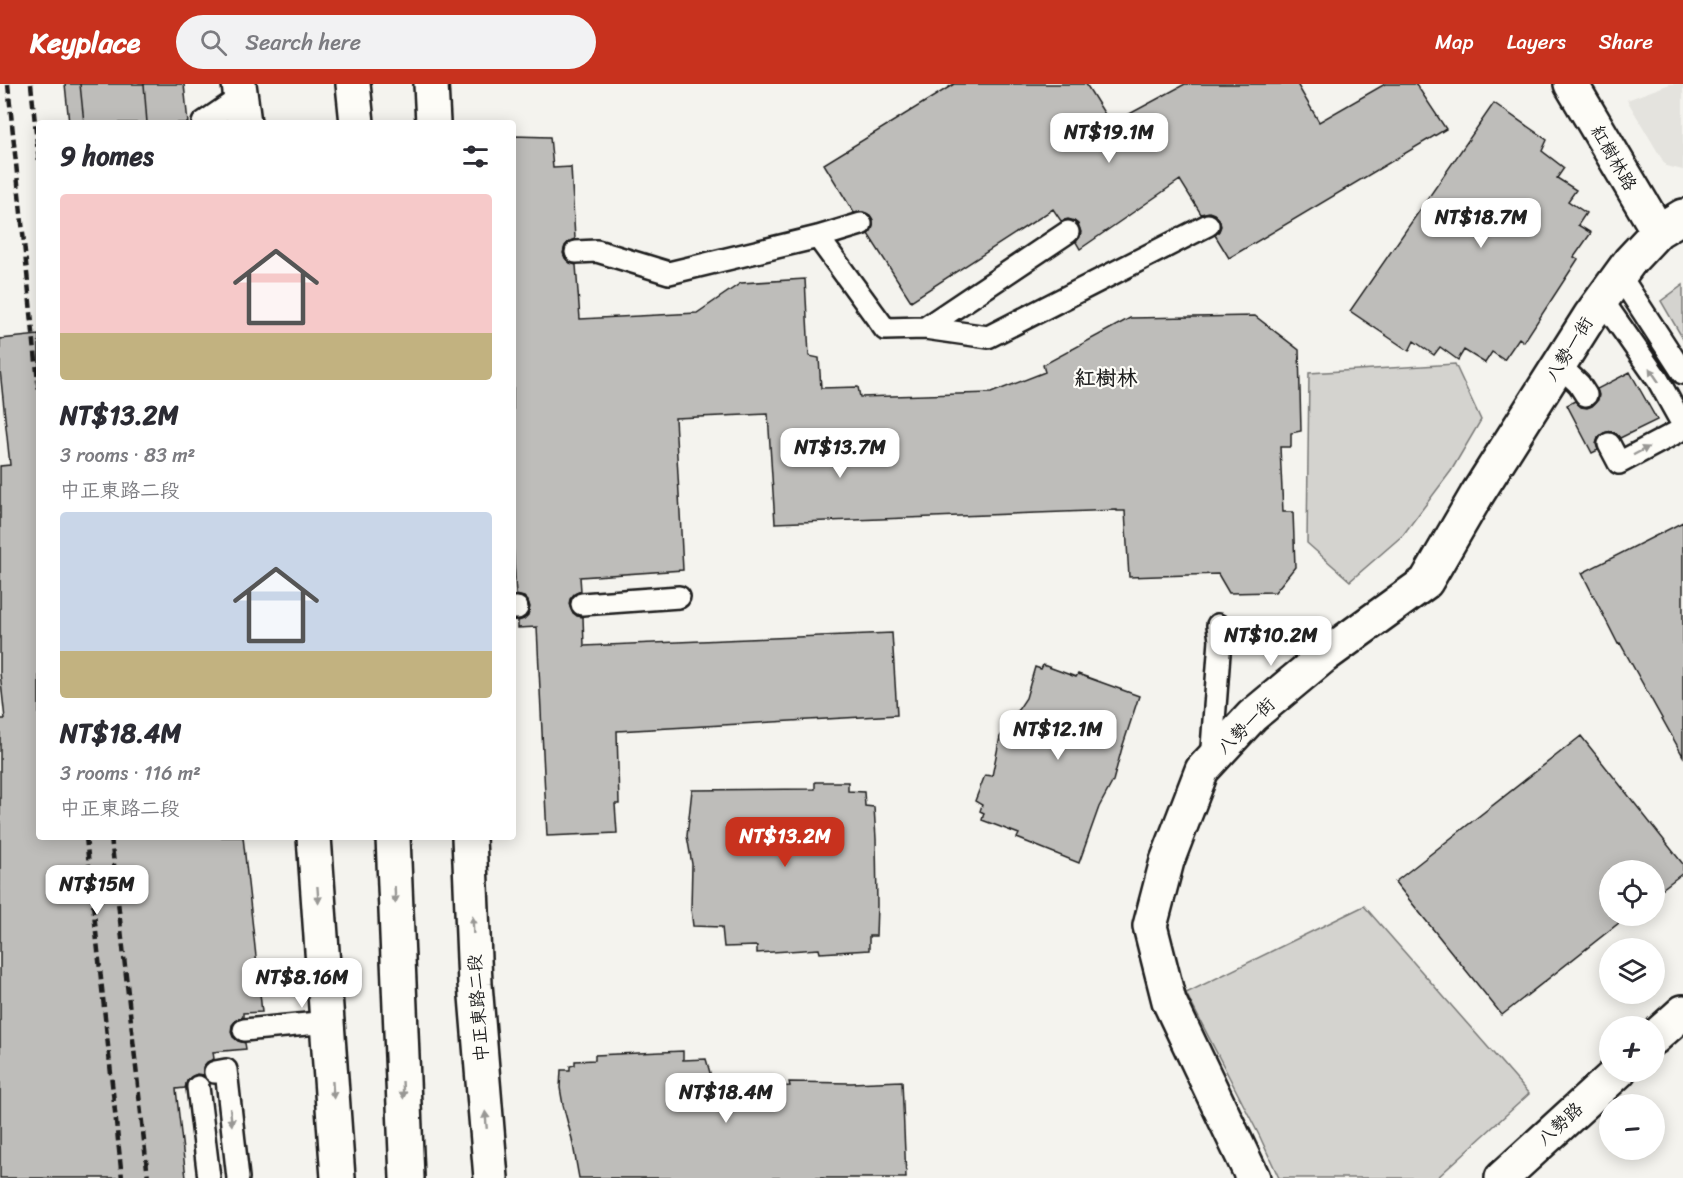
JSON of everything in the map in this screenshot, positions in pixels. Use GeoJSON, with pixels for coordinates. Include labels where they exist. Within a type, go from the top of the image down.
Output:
{"type":"FeatureCollection","features":[{"type":"Feature","properties":{"kind":"street"},"geometry":{"type":"LineString","coordinates":[[353,84],[357,120]]}},
{"type":"Feature","properties":{"kind":"street"},"geometry":{"type":"LineString","coordinates":[[431,84],[433,120]]}},
{"type":"Feature","properties":{"kind":"street","name":"紅樹林路"},"geometry":{"type":"LineString","coordinates":[[1571,84],[1671,223]]}},
{"type":"Feature","properties":{"kind":"street","name":"八勢一街"},"geometry":{"type":"LineString","coordinates":[[1253,1178],[1169,1000],[1150,926],[1167,861],[1202,770],[1261,708],[1324,656],[1426,582],[1476,496],[1611,288],[1630,261],[1671,223]]}},
{"type":"Feature","properties":{"kind":"street"},"geometry":{"type":"LineString","coordinates":[[314,840],[338,1178]]}},
{"type":"Feature","properties":{"kind":"street"},"geometry":{"type":"LineString","coordinates":[[393,840],[407,1178]]}},
{"type":"Feature","properties":{"kind":"street","name":"中正東路二段"},"geometry":{"type":"LineString","coordinates":[[469,840],[475,984],[491,1178]]}},
{"type":"Feature","properties":{"kind":"street"},"geometry":{"type":"LineString","coordinates":[[1665,1028],[1683,1012]]}},
{"type":"Feature","properties":{"kind":"street","name":"八勢路"},"geometry":{"type":"LineString","coordinates":[[1502,1178],[1606,1082]]}},
{"type":"Feature","properties":{"kind":"lane"},"geometry":{"type":"LineString","coordinates":[[208,120],[242,101]]}},
{"type":"Feature","properties":{"kind":"lane"},"geometry":{"type":"LineString","coordinates":[[576,252],[597,251],[669,273],[818,237],[861,224]]}},
{"type":"Feature","properties":{"kind":"lane"},"geometry":{"type":"LineString","coordinates":[[818,237],[885,329],[925,328],[988,337],[1208,225]]}},
{"type":"Feature","properties":{"kind":"lane"},"geometry":{"type":"LineString","coordinates":[[925,328],[1068,232]]}},
{"type":"Feature","properties":{"kind":"lane"},"geometry":{"type":"LineString","coordinates":[[1611,288],[1683,373]]}},
{"type":"Feature","properties":{"kind":"lane"},"geometry":{"type":"LineString","coordinates":[[1609,444],[1618,463],[1683,427],[1611,288]]}},
{"type":"Feature","properties":{"kind":"lane"},"geometry":{"type":"LineString","coordinates":[[1559,365],[1579,384],[1586,395]]}},
{"type":"Feature","properties":{"kind":"lane"},"geometry":{"type":"LineString","coordinates":[[582,604],[680,597]]}},
{"type":"Feature","properties":{"kind":"lane"},"geometry":{"type":"LineString","coordinates":[[1211,761],[1220,640],[1218,626]]}},
{"type":"Feature","properties":{"kind":"lane"},"geometry":{"type":"LineString","coordinates":[[244,1030],[328,1022]]}},
{"type":"Feature","properties":{"kind":"lane"},"geometry":{"type":"LineString","coordinates":[[215,1072],[226,1070],[238,1178]]}},
{"type":"Feature","properties":{"kind":"lane"},"geometry":{"type":"LineString","coordinates":[[199,1093],[209,1178]]}},
{"type":"Feature","properties":{"kind":"shaded area"},"geometry":{"type":"Polygon","coordinates":[[[1670,84],[1683,84],[1683,170],[1666,166],[1627,100],[1670,84]]]}},
{"type":"Feature","properties":{"kind":"shaded area"},"geometry":{"type":"Polygon","coordinates":[[[1683,285],[1683,339],[1661,301],[1683,285]]]}},
{"type":"Feature","properties":{"kind":"shaded area"},"geometry":{"type":"Polygon","coordinates":[[[1455,364],[1481,420],[1451,471],[1403,535],[1350,581],[1307,543],[1309,373],[1455,364]]]}},
{"type":"Feature","properties":{"kind":"shaded area"},"geometry":{"type":"Polygon","coordinates":[[[1364,906],[1529,1094],[1437,1178],[1279,1178],[1186,993],[1364,906]]]}},
{"type":"Feature","properties":{"kind":"building"},"geometry":{"type":"Polygon","coordinates":[[[65,84],[184,84],[188,120],[69,120],[65,84]]]}},
{"type":"Feature","properties":{"kind":"building"},"geometry":{"type":"Polygon","coordinates":[[[954,84],[1086,84],[1111,124],[1185,84],[1297,84],[1319,122],[1385,84],[1416,84],[1446,129],[1229,258],[1215,235],[1221,226],[1219,219],[1209,212],[1201,214],[1180,180],[1080,249],[1076,242],[1081,232],[1078,224],[1068,219],[1061,221],[1053,209],[911,301],[868,234],[873,226],[870,215],[863,212],[854,213],[824,164],[954,84]]]}},
{"type":"Feature","properties":{"kind":"building"},"geometry":{"type":"Polygon","coordinates":[[[1494,103],[1547,140],[1542,151],[1564,168],[1557,178],[1576,190],[1568,201],[1586,213],[1578,225],[1591,233],[1574,257],[1578,259],[1524,342],[1519,338],[1504,360],[1492,352],[1485,363],[1464,350],[1458,360],[1440,347],[1434,355],[1414,341],[1409,351],[1350,311],[1494,103]]]}},
{"type":"Feature","properties":{"kind":"building"},"geometry":{"type":"Polygon","coordinates":[[[516,136],[550,137],[553,168],[571,167],[575,239],[565,246],[563,253],[570,263],[576,265],[580,319],[697,313],[741,283],[805,279],[809,356],[819,358],[821,388],[858,387],[860,397],[991,393],[1045,372],[1043,365],[1130,318],[1255,316],[1299,350],[1301,431],[1291,433],[1291,447],[1280,447],[1283,512],[1293,512],[1295,567],[1275,592],[1229,593],[1218,574],[1129,577],[1125,511],[775,523],[768,414],[675,418],[683,570],[580,577],[581,591],[574,594],[569,604],[572,612],[583,617],[584,646],[892,633],[897,715],[617,731],[619,804],[615,804],[617,833],[547,836],[537,627],[518,628],[518,621],[528,615],[530,607],[524,597],[516,595],[516,136]]]}},
{"type":"Feature","properties":{"kind":"building"},"geometry":{"type":"Polygon","coordinates":[[[36,335],[36,840],[243,840],[262,1012],[243,1013],[243,1017],[232,1025],[233,1037],[245,1043],[246,1049],[213,1052],[214,1059],[203,1067],[203,1075],[197,1074],[191,1077],[185,1088],[176,1089],[186,1178],[0,1178],[0,719],[5,719],[0,673],[0,466],[10,465],[0,370],[0,339],[36,335]]]}},
{"type":"Feature","properties":{"kind":"building"},"geometry":{"type":"Polygon","coordinates":[[[1630,372],[1657,420],[1620,438],[1610,431],[1604,433],[1598,438],[1596,444],[1598,450],[1592,453],[1567,405],[1575,401],[1581,407],[1592,406],[1598,400],[1597,389],[1630,372]]]}},
{"type":"Feature","properties":{"kind":"building"},"geometry":{"type":"Polygon","coordinates":[[[1683,522],[1683,756],[1620,643],[1618,644],[1582,573],[1683,522]]]}},
{"type":"Feature","properties":{"kind":"building"},"geometry":{"type":"Polygon","coordinates":[[[1043,665],[1076,677],[1078,674],[1139,696],[1113,781],[1099,807],[1079,863],[1017,838],[1019,834],[982,820],[984,813],[980,811],[982,805],[975,801],[985,775],[992,776],[1000,737],[1026,698],[1035,667],[1041,669],[1043,665]]]}},
{"type":"Feature","properties":{"kind":"building"},"geometry":{"type":"Polygon","coordinates":[[[1581,736],[1683,864],[1683,873],[1665,887],[1665,860],[1599,860],[1599,926],[1615,926],[1502,1015],[1395,882],[1581,736]]]}},
{"type":"Feature","properties":{"kind":"building"},"geometry":{"type":"Polygon","coordinates":[[[815,782],[848,782],[848,791],[864,792],[865,806],[874,807],[876,936],[869,936],[869,950],[820,953],[819,949],[757,953],[757,946],[724,947],[722,927],[693,926],[692,864],[687,836],[692,790],[815,789],[815,782]]]}},
{"type":"Feature","properties":{"kind":"building"},"geometry":{"type":"Polygon","coordinates":[[[683,1051],[683,1060],[706,1059],[715,1090],[790,1086],[789,1082],[902,1081],[906,1178],[579,1178],[560,1088],[561,1070],[570,1070],[570,1066],[575,1065],[575,1061],[595,1060],[595,1055],[683,1051]]]}},
{"type":"Feature","properties":{"kind":"tram line"},"geometry":{"type":"LineString","coordinates":[[80,84],[84,120]]}},
{"type":"Feature","properties":{"kind":"tram line"},"geometry":{"type":"LineString","coordinates":[[144,84],[147,120]]}},
{"type":"Feature","properties":{"kind":"railway"},"geometry":{"type":"LineString","coordinates":[[8,84],[36,362]]}},
{"type":"Feature","properties":{"kind":"railway"},"geometry":{"type":"LineString","coordinates":[[31,84],[36,133]]}},
{"type":"Feature","properties":{"kind":"railway"},"geometry":{"type":"LineString","coordinates":[[86,840],[122,1178]]}},
{"type":"Feature","properties":{"kind":"railway"},"geometry":{"type":"LineString","coordinates":[[111,840],[148,1178]]}},
{"type":"Feature","properties":{"kind":"district","name":"紅樹林"},"geometry":{"type":"Point","coordinates":[1106,378]}}]}
